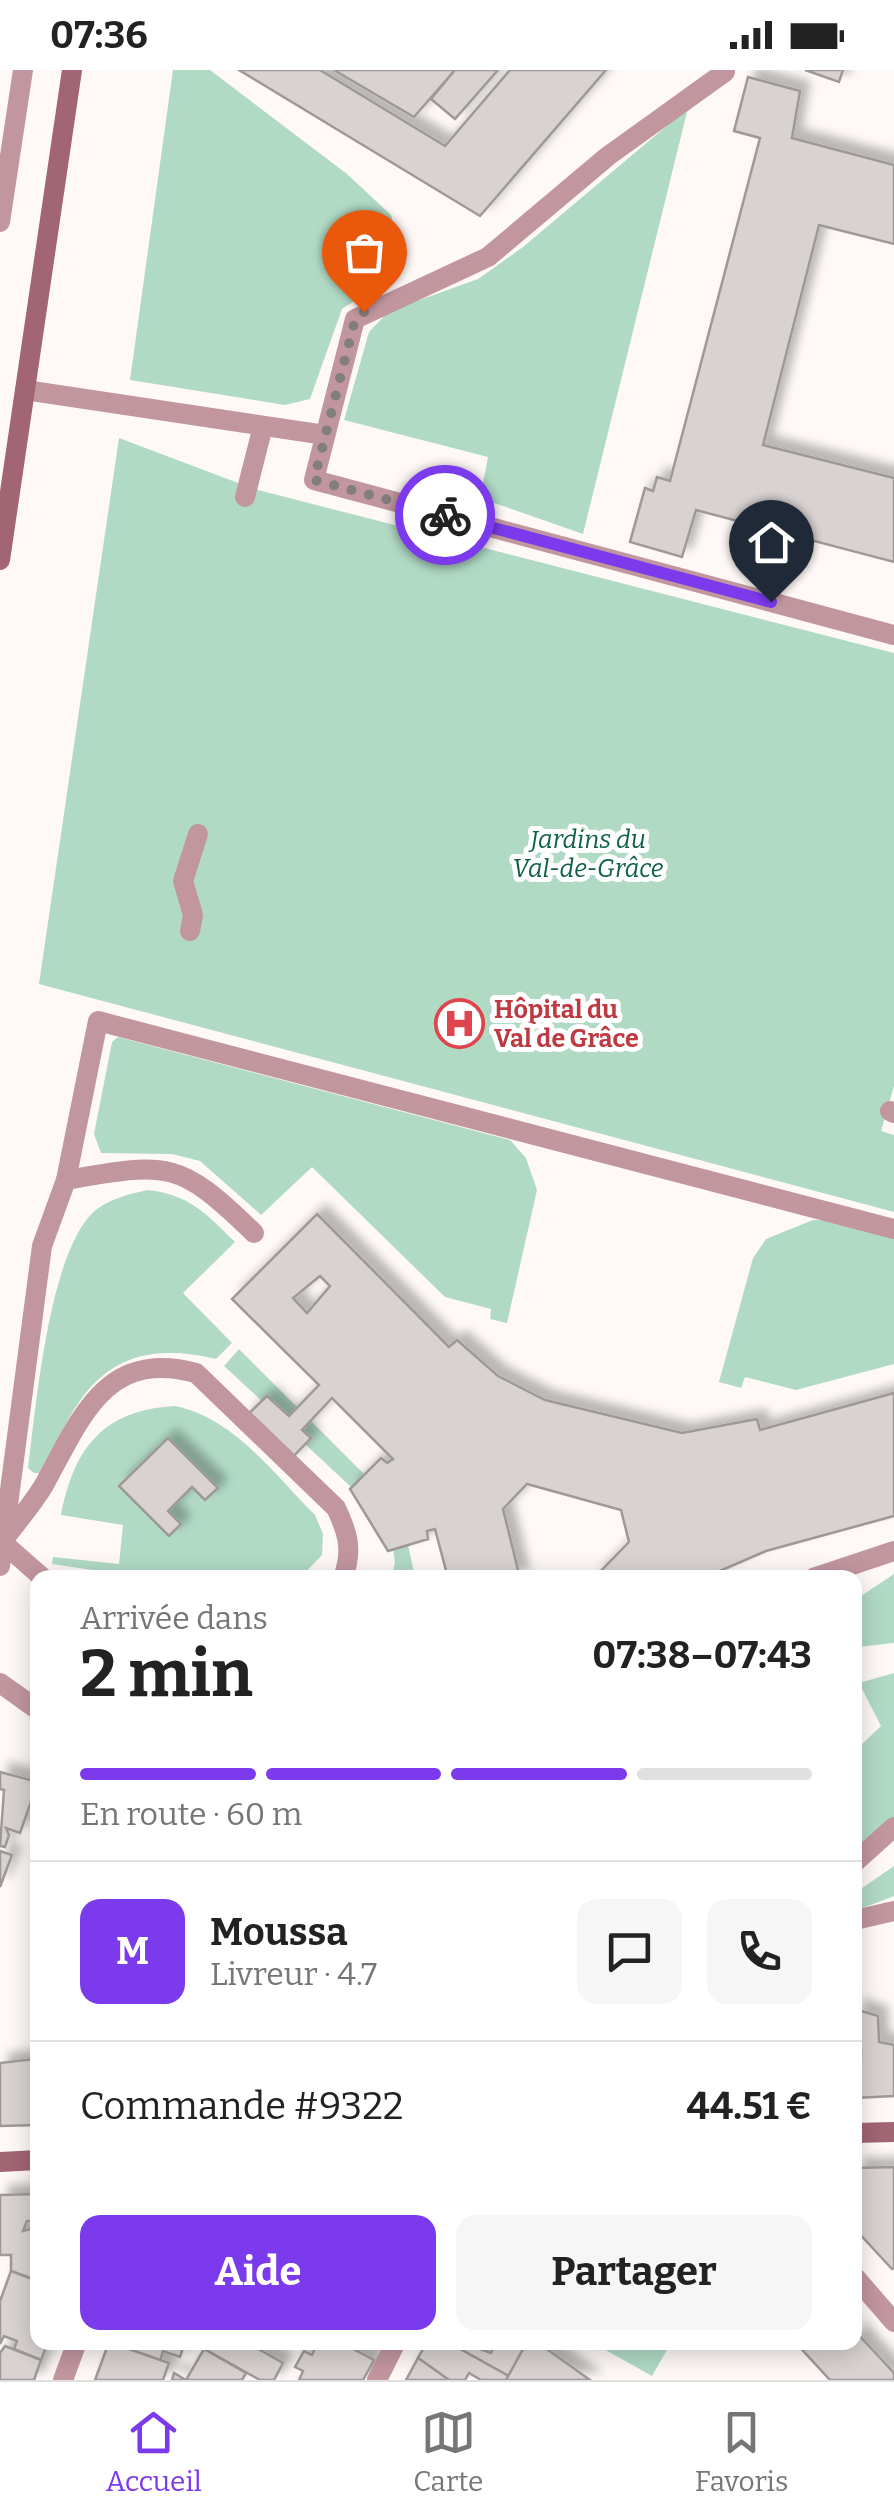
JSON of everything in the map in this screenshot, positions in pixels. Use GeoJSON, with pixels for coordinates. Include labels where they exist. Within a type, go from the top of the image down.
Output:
{"type":"FeatureCollection","features":[{"type":"Feature","properties":{"kind":"main road"},"geometry":{"type":"LineString","coordinates":[[0,560],[72,70]]}},
{"type":"Feature","properties":{"kind":"main road"},"geometry":{"type":"LineString","coordinates":[[862,2133],[894,2132]]}},
{"type":"Feature","properties":{"kind":"main road"},"geometry":{"type":"LineString","coordinates":[[0,2162],[30,2160]]}},
{"type":"Feature","properties":{"kind":"street"},"geometry":{"type":"LineString","coordinates":[[0,222],[23,70]]}},
{"type":"Feature","properties":{"kind":"street"},"geometry":{"type":"LineString","coordinates":[[726,72],[608,156],[488,257],[355,320],[314,480],[894,634]]}},
{"type":"Feature","properties":{"kind":"street"},"geometry":{"type":"LineString","coordinates":[[25,390],[325,435]]}},
{"type":"Feature","properties":{"kind":"street"},"geometry":{"type":"LineString","coordinates":[[245,496],[264,426]]}},
{"type":"Feature","properties":{"kind":"street"},"geometry":{"type":"LineString","coordinates":[[190,931],[193,915],[183,881],[198,834]]}},
{"type":"Feature","properties":{"kind":"street"},"geometry":{"type":"LineString","coordinates":[[0,1566],[42,1246],[66,1180],[98,1021],[894,1229]]}},
{"type":"Feature","properties":{"kind":"street"},"geometry":{"type":"LineString","coordinates":[[66,1180],[126,1170],[169,1169],[211,1191],[254,1234]]}},
{"type":"Feature","properties":{"kind":"street"},"geometry":{"type":"LineString","coordinates":[[1,1542],[42,1488],[76,1420],[110,1384],[140,1370],[169,1366],[196,1373],[336,1508],[347,1533],[350,1557],[346,1570]]}},
{"type":"Feature","properties":{"kind":"street"},"geometry":{"type":"LineString","coordinates":[[1,1542],[34,1570]]}},
{"type":"Feature","properties":{"kind":"street"},"geometry":{"type":"LineString","coordinates":[[836,1570],[894,1550]]}},
{"type":"Feature","properties":{"kind":"street"},"geometry":{"type":"LineString","coordinates":[[0,1683],[30,1704]]}},
{"type":"Feature","properties":{"kind":"street"},"geometry":{"type":"LineString","coordinates":[[862,1856],[894,1827]]}},
{"type":"Feature","properties":{"kind":"street"},"geometry":{"type":"LineString","coordinates":[[862,1918],[894,1910]]}},
{"type":"Feature","properties":{"kind":"street"},"geometry":{"type":"LineString","coordinates":[[862,2286],[894,2322]]}},
{"type":"Feature","properties":{"kind":"street"},"geometry":{"type":"LineString","coordinates":[[63,2380],[73,2350]]}},
{"type":"Feature","properties":{"kind":"street"},"geometry":{"type":"LineString","coordinates":[[377,2380],[392,2350]]}},
{"type":"Feature","properties":{"kind":"green space"},"geometry":{"type":"Polygon","coordinates":[[[173,70],[210,70],[347,174],[391,215],[401,253],[396,274],[342,309],[310,399],[285,405],[130,380],[173,70]]]}},
{"type":"Feature","properties":{"kind":"green space"},"geometry":{"type":"Polygon","coordinates":[[[688,108],[583,534],[480,498],[488,457],[344,420],[369,332],[389,311],[478,279],[523,247],[688,108]]]}},
{"type":"Feature","properties":{"kind":"green space","name":"Jardins du Val-de-Grâce"},"geometry":{"type":"Polygon","coordinates":[[[119,438],[254,489],[894,653],[894,1086],[881,1131],[894,1135],[894,1212],[39,984],[119,438]]]}},
{"type":"Feature","properties":{"kind":"green space"},"geometry":{"type":"Polygon","coordinates":[[[118,1037],[510,1140],[526,1158],[537,1190],[507,1323],[490,1319],[491,1309],[445,1297],[312,1167],[261,1215],[200,1161],[172,1154],[101,1153],[94,1134],[112,1042],[118,1037]]]}},
{"type":"Feature","properties":{"kind":"green space"},"geometry":{"type":"Polygon","coordinates":[[[148,1190],[186,1201],[235,1242],[183,1293],[232,1343],[216,1359],[181,1353],[151,1354],[126,1361],[105,1374],[71,1415],[44,1473],[34,1473],[28,1468],[41,1369],[67,1257],[97,1209],[115,1199],[148,1190]]]}},
{"type":"Feature","properties":{"kind":"green space"},"geometry":{"type":"Polygon","coordinates":[[[813,1220],[841,1221],[894,1235],[894,1364],[796,1390],[745,1377],[741,1388],[719,1382],[753,1258],[766,1239],[813,1220]]]}},
{"type":"Feature","properties":{"kind":"green space"},"geometry":{"type":"Polygon","coordinates":[[[239,1349],[297,1407],[289,1416],[267,1396],[262,1401],[224,1366],[239,1349]]]}},
{"type":"Feature","properties":{"kind":"green space"},"geometry":{"type":"Polygon","coordinates":[[[175,1406],[196,1412],[252,1450],[315,1515],[323,1534],[322,1555],[308,1570],[93,1570],[52,1564],[53,1557],[119,1564],[123,1525],[61,1515],[74,1470],[96,1437],[129,1415],[175,1406]]]}},
{"type":"Feature","properties":{"kind":"green space"},"geometry":{"type":"Polygon","coordinates":[[[311,1421],[365,1475],[352,1488],[305,1444],[311,1438],[302,1430],[311,1421]]]}},
{"type":"Feature","properties":{"kind":"green space"},"geometry":{"type":"Polygon","coordinates":[[[408,1545],[413,1570],[393,1570],[393,1549],[408,1545]]]}},
{"type":"Feature","properties":{"kind":"green space"},"geometry":{"type":"Polygon","coordinates":[[[894,1574],[894,1643],[862,1647],[862,1595],[894,1574]]]}},
{"type":"Feature","properties":{"kind":"green space"},"geometry":{"type":"Polygon","coordinates":[[[894,1673],[894,1822],[862,1849],[862,1744],[881,1726],[862,1682],[894,1673]]]}},
{"type":"Feature","properties":{"kind":"green space"},"geometry":{"type":"Polygon","coordinates":[[[894,1866],[894,1896],[862,1908],[862,1888],[894,1866]]]}},
{"type":"Feature","properties":{"kind":"green space"},"geometry":{"type":"Polygon","coordinates":[[[606,2350],[667,2350],[652,2376],[606,2350]]]}},
{"type":"Feature","properties":{"kind":"building"},"geometry":{"type":"Polygon","coordinates":[[[239,70],[320,70],[445,146],[510,70],[606,70],[480,216],[239,70]]]}},
{"type":"Feature","properties":{"kind":"building"},"geometry":{"type":"Polygon","coordinates":[[[334,70],[455,70],[414,117],[334,70]]]}},
{"type":"Feature","properties":{"kind":"building"},"geometry":{"type":"Polygon","coordinates":[[[455,70],[498,70],[455,119],[431,99],[455,70]]]}},
{"type":"Feature","properties":{"kind":"building"},"geometry":{"type":"Polygon","coordinates":[[[805,70],[843,70],[839,82],[805,70]]]}},
{"type":"Feature","properties":{"kind":"building"},"geometry":{"type":"Polygon","coordinates":[[[748,77],[800,91],[792,138],[894,165],[894,244],[819,225],[763,445],[894,478],[894,562],[696,510],[682,557],[630,542],[645,488],[653,491],[657,477],[670,481],[760,138],[734,131],[748,77]]]}},
{"type":"Feature","properties":{"kind":"building"},"geometry":{"type":"Polygon","coordinates":[[[317,1214],[449,1347],[457,1340],[498,1376],[545,1400],[682,1433],[757,1419],[760,1430],[894,1393],[894,1516],[766,1551],[722,1570],[602,1570],[629,1542],[621,1510],[527,1484],[503,1509],[518,1570],[446,1570],[435,1529],[427,1531],[428,1539],[388,1551],[350,1489],[381,1458],[387,1463],[393,1459],[332,1398],[302,1430],[311,1438],[289,1461],[244,1418],[267,1396],[289,1416],[319,1385],[232,1299],[317,1214]],[[320,1276],[293,1298],[307,1313],[330,1286],[320,1276]]]}},
{"type":"Feature","properties":{"kind":"building"},"geometry":{"type":"Polygon","coordinates":[[[168,1438],[218,1488],[205,1500],[192,1487],[168,1511],[181,1524],[169,1536],[119,1486],[168,1438]]]}},
{"type":"Feature","properties":{"kind":"building"},"geometry":{"type":"Polygon","coordinates":[[[0,1772],[30,1780],[30,1805],[20,1833],[6,1828],[9,1835],[5,1847],[0,1846],[4,1790],[0,1789],[0,1772]]]}},
{"type":"Feature","properties":{"kind":"building"},"geometry":{"type":"Polygon","coordinates":[[[0,1851],[12,1855],[0,1887],[0,1851]]]}},
{"type":"Feature","properties":{"kind":"building"},"geometry":{"type":"Polygon","coordinates":[[[862,2011],[878,2016],[879,2042],[894,2045],[894,2096],[862,2098],[862,2011]]]}},
{"type":"Feature","properties":{"kind":"building"},"geometry":{"type":"Polygon","coordinates":[[[30,2059],[30,2125],[0,2126],[0,2063],[30,2059]]]}},
{"type":"Feature","properties":{"kind":"building"},"geometry":{"type":"Polygon","coordinates":[[[894,2167],[892,2269],[862,2237],[862,2168],[894,2167]]]}},
{"type":"Feature","properties":{"kind":"building"},"geometry":{"type":"Polygon","coordinates":[[[30,2194],[30,2221],[23,2231],[30,2229],[30,2278],[11,2271],[11,2255],[0,2255],[0,2195],[30,2194]]]}},
{"type":"Feature","properties":{"kind":"building"},"geometry":{"type":"Polygon","coordinates":[[[11,2271],[30,2278],[30,2350],[45,2350],[41,2360],[14,2349],[17,2341],[4,2336],[0,2344],[0,2301],[11,2271]]]}},
{"type":"Feature","properties":{"kind":"building"},"geometry":{"type":"Polygon","coordinates":[[[862,2339],[894,2373],[894,2380],[830,2380],[802,2350],[862,2350],[862,2339]]]}},
{"type":"Feature","properties":{"kind":"building"},"geometry":{"type":"Polygon","coordinates":[[[5,2346],[41,2360],[34,2380],[0,2380],[0,2353],[5,2346]]]}},
{"type":"Feature","properties":{"kind":"building"},"geometry":{"type":"Polygon","coordinates":[[[106,2350],[132,2350],[169,2363],[163,2380],[95,2380],[106,2350]]]}},
{"type":"Feature","properties":{"kind":"building"},"geometry":{"type":"Polygon","coordinates":[[[130,2350],[182,2350],[180,2357],[163,2351],[160,2361],[130,2350]]]}},
{"type":"Feature","properties":{"kind":"building"},"geometry":{"type":"Polygon","coordinates":[[[206,2350],[260,2350],[283,2363],[274,2380],[260,2380],[206,2350]]]}},
{"type":"Feature","properties":{"kind":"building"},"geometry":{"type":"Polygon","coordinates":[[[206,2350],[246,2373],[242,2380],[186,2380],[206,2350]]]}},
{"type":"Feature","properties":{"kind":"building"},"geometry":{"type":"Polygon","coordinates":[[[314,2350],[355,2350],[374,2360],[363,2380],[299,2380],[303,2371],[295,2367],[304,2351],[312,2355],[314,2350]]]}},
{"type":"Feature","properties":{"kind":"building"},"geometry":{"type":"Polygon","coordinates":[[[422,2350],[462,2350],[509,2376],[506,2380],[481,2380],[469,2373],[465,2380],[449,2380],[418,2358],[422,2350]]]}},
{"type":"Feature","properties":{"kind":"building"},"geometry":{"type":"Polygon","coordinates":[[[462,2350],[523,2350],[509,2376],[462,2350]]]}},
{"type":"Feature","properties":{"kind":"building"},"geometry":{"type":"Polygon","coordinates":[[[523,2350],[548,2350],[590,2380],[506,2380],[523,2350]]]}},
{"type":"Feature","properties":{"kind":"building"},"geometry":{"type":"Polygon","coordinates":[[[418,2358],[449,2380],[406,2380],[418,2358]]]}},
{"type":"Feature","properties":{"kind":"way so far"},"geometry":{"type":"LineString","coordinates":[[364,312],[355,320],[314,480],[445,515]]}},
{"type":"Feature","properties":{"kind":"place","name":"Hôpital du Val de Grâce"},"geometry":{"type":"Point","coordinates":[459,1023]}},
{"type":"Feature","properties":{"kind":"route"},"geometry":{"type":"LineString","coordinates":[[445,515],[771,602]]}}]}
